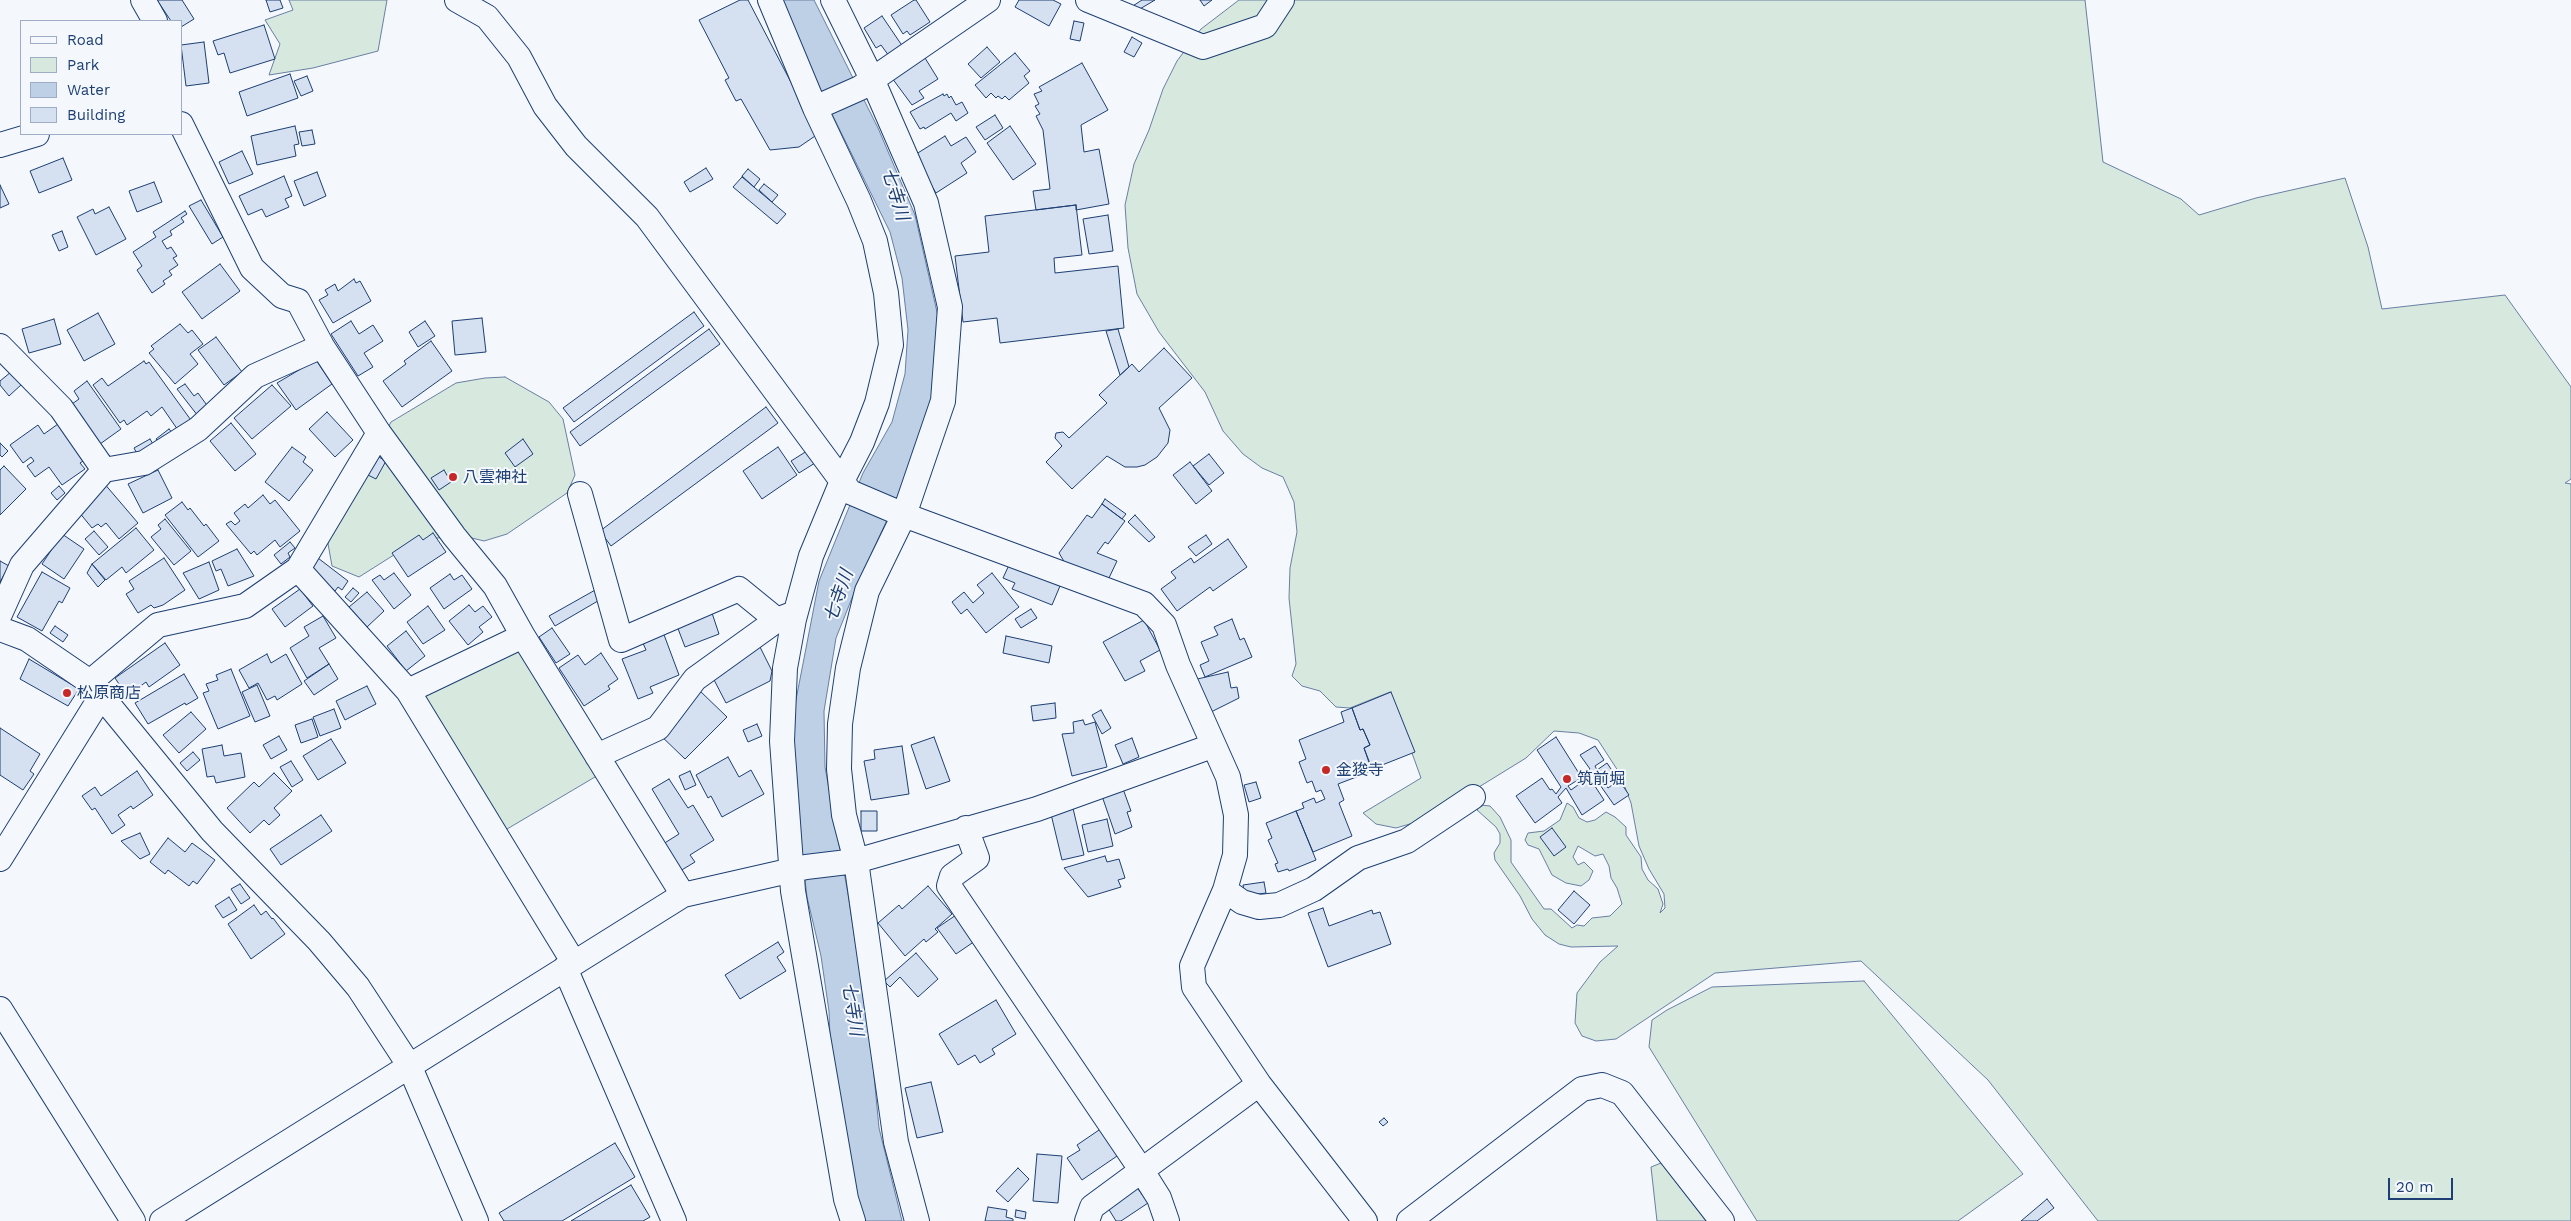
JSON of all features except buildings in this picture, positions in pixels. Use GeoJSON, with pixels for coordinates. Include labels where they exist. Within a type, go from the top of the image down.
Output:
{"type":"FeatureCollection","features":[{"type":"Feature","properties":{"kind":"street"},"geometry":{"type":"LineString","coordinates":[[143,0],[153,20]]}},
{"type":"Feature","properties":{"kind":"street"},"geometry":{"type":"LineString","coordinates":[[457,0],[487,17],[519,57],[545,106],[571,140],[647,217],[846,486],[899,513],[1144,604],[1164,625],[1175,658],[1212,746],[1228,778],[1236,815],[1235,855],[1225,890],[1192,966],[1194,987],[1259,1084],[1365,1221]]}},
{"type":"Feature","properties":{"kind":"street"},"geometry":{"type":"LineString","coordinates":[[770,0],[818,106],[875,241],[886,293],[891,346],[877,403],[846,486],[812,556],[787,616],[782,742],[799,868],[793,891],[843,1180],[853,1221]]}},
{"type":"Feature","properties":{"kind":"street"},"geometry":{"type":"LineString","coordinates":[[833,0],[866,83],[926,204],[950,307],[943,401],[867,591],[848,668],[840,724],[838,769],[849,861],[896,1142],[917,1221]]}},
{"type":"Feature","properties":{"kind":"street"},"geometry":{"type":"LineString","coordinates":[[818,106],[866,83],[988,0]]}},
{"type":"Feature","properties":{"kind":"street"},"geometry":{"type":"LineString","coordinates":[[1088,0],[1203,47],[1265,26],[1282,0]]}},
{"type":"Feature","properties":{"kind":"street"},"geometry":{"type":"LineString","coordinates":[[182,126],[252,268],[282,296],[298,301],[322,346],[379,434],[454,536],[495,586],[523,636],[684,895]]}},
{"type":"Feature","properties":{"kind":"street"},"geometry":{"type":"LineString","coordinates":[[0,145],[34,135]]}},
{"type":"Feature","properties":{"kind":"street"},"geometry":{"type":"LineString","coordinates":[[0,346],[61,408],[104,470]]}},
{"type":"Feature","properties":{"kind":"street"},"geometry":{"type":"LineString","coordinates":[[0,614],[22,565],[104,470],[144,463],[198,429],[255,376],[322,346]]}},
{"type":"Feature","properties":{"kind":"street"},"geometry":{"type":"LineString","coordinates":[[0,859],[96,689],[158,626],[245,606],[298,569],[379,434]]}},
{"type":"Feature","properties":{"kind":"street"},"geometry":{"type":"LineString","coordinates":[[580,494],[621,640],[739,589],[787,616]]}},
{"type":"Feature","properties":{"kind":"street"},"geometry":{"type":"LineString","coordinates":[[298,569],[408,691],[569,965],[674,1221]]}},
{"type":"Feature","properties":{"kind":"street"},"geometry":{"type":"LineString","coordinates":[[598,756],[658,728],[695,679],[787,616]]}},
{"type":"Feature","properties":{"kind":"street"},"geometry":{"type":"LineString","coordinates":[[0,629],[26,639],[96,689],[212,831],[319,941],[358,986],[409,1065],[476,1221]]}},
{"type":"Feature","properties":{"kind":"street"},"geometry":{"type":"LineString","coordinates":[[408,691],[523,636]]}},
{"type":"Feature","properties":{"kind":"street"},"geometry":{"type":"LineString","coordinates":[[162,1221],[569,965],[684,895],[799,868],[849,861],[1037,809],[1212,746]]}},
{"type":"Feature","properties":{"kind":"street"},"geometry":{"type":"LineString","coordinates":[[1225,890],[1242,902],[1250,905],[1259,907],[1279,905],[1314,889],[1358,858],[1408,841],[1473,797]]}},
{"type":"Feature","properties":{"kind":"street"},"geometry":{"type":"LineString","coordinates":[[966,828],[977,858],[952,876],[949,886],[1142,1171],[1159,1198],[1167,1221]]}},
{"type":"Feature","properties":{"kind":"street"},"geometry":{"type":"LineString","coordinates":[[0,1009],[133,1221]]}},
{"type":"Feature","properties":{"kind":"street"},"geometry":{"type":"LineString","coordinates":[[1087,1221],[1092,1207],[1259,1084]]}},
{"type":"Feature","properties":{"kind":"street"},"geometry":{"type":"LineString","coordinates":[[1409,1221],[1582,1090],[1602,1085],[1622,1093],[1722,1221]]}},
{"type":"Feature","properties":{"kind":"green space"},"geometry":{"type":"Polygon","coordinates":[[[289,0],[387,0],[378,51],[313,68],[269,75],[280,44],[265,20],[293,10],[289,0]]]}},
{"type":"Feature","properties":{"kind":"green space"},"geometry":{"type":"Polygon","coordinates":[[[1239,0],[2085,0],[2103,162],[2181,199],[2199,215],[2256,198],[2345,178],[2368,247],[2382,309],[2505,295],[2571,387],[2571,479],[2565,483],[2571,484],[2571,1221],[2098,1221],[1988,1080],[1861,961],[1715,973],[1616,1039],[1596,1041],[1582,1036],[1575,1023],[1577,993],[1600,962],[1618,946],[1571,947],[1559,944],[1545,935],[1532,919],[1520,896],[1495,860],[1494,853],[1500,843],[1500,834],[1496,827],[1477,810],[1480,805],[1490,806],[1500,817],[1511,840],[1511,862],[1544,909],[1551,909],[1572,928],[1577,925],[1584,926],[1592,918],[1610,916],[1622,904],[1603,854],[1595,856],[1578,846],[1573,857],[1578,865],[1584,862],[1593,871],[1589,880],[1581,886],[1566,883],[1552,875],[1539,849],[1528,845],[1525,840],[1528,833],[1544,831],[1560,820],[1567,803],[1573,807],[1579,818],[1587,822],[1595,820],[1606,812],[1615,817],[1626,827],[1626,835],[1641,857],[1642,869],[1648,880],[1658,889],[1663,904],[1660,913],[1665,908],[1664,894],[1649,869],[1639,846],[1631,803],[1620,774],[1598,740],[1579,733],[1554,731],[1526,758],[1427,819],[1396,828],[1376,824],[1363,813],[1421,778],[1390,692],[1350,708],[1336,707],[1320,691],[1302,686],[1292,676],[1296,664],[1289,598],[1290,568],[1297,532],[1294,502],[1283,477],[1262,468],[1243,454],[1223,431],[1205,392],[1159,332],[1137,294],[1128,248],[1125,205],[1134,164],[1149,130],[1163,89],[1177,61],[1201,29],[1239,0]]]}},
{"type":"Feature","properties":{"kind":"green space"},"geometry":{"type":"Polygon","coordinates":[[[505,377],[549,402],[563,419],[575,475],[567,493],[507,534],[484,541],[468,537],[435,538],[397,553],[359,577],[332,566],[327,538],[391,422],[456,383],[505,377]]]}},
{"type":"Feature","properties":{"kind":"green space"},"geometry":{"type":"Polygon","coordinates":[[[520,647],[600,774],[502,832],[419,695],[520,647]]]}},
{"type":"Feature","properties":{"kind":"green space"},"geometry":{"type":"Polygon","coordinates":[[[1864,981],[2023,1174],[1958,1221],[1757,1221],[1649,1047],[1652,1020],[1667,1010],[1712,987],[1864,981]]]}},
{"type":"Feature","properties":{"kind":"green space"},"geometry":{"type":"Polygon","coordinates":[[[1661,1163],[1706,1221],[1657,1221],[1651,1167],[1661,1163]]]}},
{"type":"Feature","properties":{"kind":"water","name":"七寺川"},"geometry":{"type":"Polygon","coordinates":[[[776,0],[814,0],[878,128],[915,215],[939,321],[935,396],[900,492],[860,578],[836,638],[824,711],[825,767],[848,894],[871,1044],[879,1128],[902,1221],[862,1221],[831,1066],[829,1011],[821,956],[807,897],[791,756],[795,705],[819,581],[863,473],[892,422],[905,374],[908,330],[902,278],[890,232],[776,0]]]}},
{"type":"Feature","properties":{"kind":"place","name":"八雲神社"},"geometry":{"type":"Point","coordinates":[453,477]}},
{"type":"Feature","properties":{"kind":"place","name":"松原商店"},"geometry":{"type":"Point","coordinates":[67,693]}},
{"type":"Feature","properties":{"kind":"place","name":"金狻寺"},"geometry":{"type":"Point","coordinates":[1326,770]}},
{"type":"Feature","properties":{"kind":"place","name":"筑前堀"},"geometry":{"type":"Point","coordinates":[1567,779]}}]}
